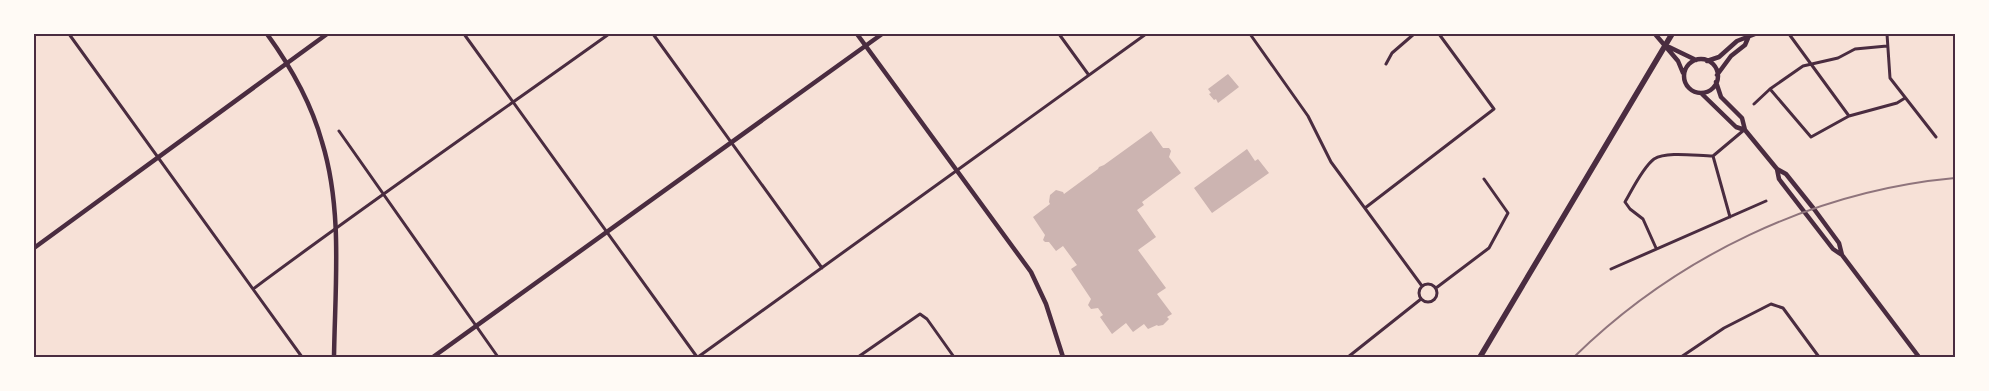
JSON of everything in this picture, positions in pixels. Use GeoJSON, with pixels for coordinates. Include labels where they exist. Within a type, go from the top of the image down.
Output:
{"type":"FeatureCollection","features":[{"type":"Feature","properties":{"kind":"highway"},"geometry":{"type":"LineString","coordinates":[[1480,357],[1672,34]]}},
{"type":"Feature","properties":{"kind":"main road"},"geometry":{"type":"LineString","coordinates":[[268,34],[287,62],[306,98],[323,142],[331,179],[335,228],[334,357]]}},
{"type":"Feature","properties":{"kind":"main road"},"geometry":{"type":"LineString","coordinates":[[34,248],[326,34]]}},
{"type":"Feature","properties":{"kind":"main road"},"geometry":{"type":"LineString","coordinates":[[857,34],[958,170],[1030,272],[1046,304],[1063,357]]}},
{"type":"Feature","properties":{"kind":"main road"},"geometry":{"type":"LineString","coordinates":[[433,357],[882,34]]}},
{"type":"Feature","properties":{"kind":"main road"},"geometry":{"type":"LineString","coordinates":[[1655,34],[1678,61],[1690,90],[1702,94],[1736,126],[1745,130]]}},
{"type":"Feature","properties":{"kind":"main road"},"geometry":{"type":"LineString","coordinates":[[1668,47],[1696,60],[1707,61],[1720,56],[1737,41],[1754,34]]}},
{"type":"Feature","properties":{"kind":"main road"},"geometry":{"type":"LineString","coordinates":[[1717,75],[1731,56],[1746,44],[1748,38]]}},
{"type":"Feature","properties":{"kind":"main road"},"geometry":{"type":"LineString","coordinates":[[1684,74],[1689,64],[1696,60]]}},
{"type":"Feature","properties":{"kind":"main road"},"geometry":{"type":"LineString","coordinates":[[1707,61],[1714,66],[1717,75],[1716,82],[1721,97],[1742,118],[1745,130],[1777,169],[1786,174],[1814,209],[1840,244],[1842,255]]}},
{"type":"Feature","properties":{"kind":"main road"},"geometry":{"type":"LineString","coordinates":[[1702,94],[1710,90],[1716,82]]}},
{"type":"Feature","properties":{"kind":"main road"},"geometry":{"type":"LineString","coordinates":[[1777,169],[1779,178],[1833,249],[1842,255],[1919,357]]}},
{"type":"Feature","properties":{"kind":"street"},"geometry":{"type":"LineString","coordinates":[[69,34],[302,357]]}},
{"type":"Feature","properties":{"kind":"street"},"geometry":{"type":"LineString","coordinates":[[464,34],[697,357],[1146,34]]}},
{"type":"Feature","properties":{"kind":"street"},"geometry":{"type":"LineString","coordinates":[[253,289],[335,228],[609,34]]}},
{"type":"Feature","properties":{"kind":"street"},"geometry":{"type":"LineString","coordinates":[[653,34],[822,268]]}},
{"type":"Feature","properties":{"kind":"street"},"geometry":{"type":"LineString","coordinates":[[1059,34],[1088,74]]}},
{"type":"Feature","properties":{"kind":"street"},"geometry":{"type":"LineString","coordinates":[[1250,34],[1299,103],[1331,162],[1422,286]]}},
{"type":"Feature","properties":{"kind":"street"},"geometry":{"type":"LineString","coordinates":[[1386,64],[1392,53],[1414,34]]}},
{"type":"Feature","properties":{"kind":"street"},"geometry":{"type":"LineString","coordinates":[[1365,208],[1494,109],[1440,34]]}},
{"type":"Feature","properties":{"kind":"street"},"geometry":{"type":"LineString","coordinates":[[1789,34],[1849,116]]}},
{"type":"Feature","properties":{"kind":"street"},"geometry":{"type":"LineString","coordinates":[[1887,34],[1890,78],[1936,137]]}},
{"type":"Feature","properties":{"kind":"street"},"geometry":{"type":"LineString","coordinates":[[1754,104],[1770,89],[1803,66],[1838,58],[1855,49],[1887,46]]}},
{"type":"Feature","properties":{"kind":"street"},"geometry":{"type":"LineString","coordinates":[[1770,89],[1811,137],[1849,116],[1905,98]]}},
{"type":"Feature","properties":{"kind":"street"},"geometry":{"type":"LineString","coordinates":[[1656,248],[1644,219],[1630,209],[1625,202],[1638,179],[1653,160],[1665,155],[1713,156],[1745,130]]}},
{"type":"Feature","properties":{"kind":"street"},"geometry":{"type":"LineString","coordinates":[[339,131],[498,357]]}},
{"type":"Feature","properties":{"kind":"street"},"geometry":{"type":"LineString","coordinates":[[1713,156],[1730,217]]}},
{"type":"Feature","properties":{"kind":"street"},"geometry":{"type":"LineString","coordinates":[[1436,288],[1489,248],[1508,213],[1484,179]]}},
{"type":"Feature","properties":{"kind":"street"},"geometry":{"type":"LineString","coordinates":[[1611,269],[1766,201]]}},
{"type":"Feature","properties":{"kind":"street"},"geometry":{"type":"LineString","coordinates":[[1431,284],[1436,288],[1437,297],[1432,301],[1426,302],[1421,299],[1419,294],[1422,286],[1431,284]]}},
{"type":"Feature","properties":{"kind":"street"},"geometry":{"type":"LineString","coordinates":[[1348,357],[1421,299]]}},
{"type":"Feature","properties":{"kind":"street"},"geometry":{"type":"LineString","coordinates":[[1681,357],[1724,328],[1764,307],[1776,305],[1783,308],[1788,314],[1819,357]]}},
{"type":"Feature","properties":{"kind":"street"},"geometry":{"type":"LineString","coordinates":[[858,357],[920,314],[927,319],[954,357]]}},
{"type":"Feature","properties":{"kind":"building"},"geometry":{"type":"Polygon","coordinates":[[[1228,74],[1239,87],[1218,103],[1209,94],[1211,93],[1208,89],[1228,74]]]}},
{"type":"Feature","properties":{"kind":"building"},"geometry":{"type":"Polygon","coordinates":[[[1151,131],[1163,148],[1169,148],[1171,151],[1169,157],[1181,173],[1142,202],[1144,205],[1137,210],[1156,237],[1138,250],[1166,288],[1157,294],[1172,314],[1167,317],[1169,319],[1163,325],[1157,325],[1148,329],[1144,324],[1133,332],[1126,323],[1112,334],[1100,317],[1103,315],[1098,308],[1091,309],[1088,305],[1091,299],[1071,269],[1077,265],[1063,246],[1056,251],[1049,242],[1043,240],[1045,235],[1033,217],[1050,204],[1050,195],[1056,190],[1064,194],[1151,131]]]}},
{"type":"Feature","properties":{"kind":"building"},"geometry":{"type":"Polygon","coordinates":[[[1247,149],[1255,161],[1258,159],[1269,173],[1212,213],[1194,188],[1247,149]]]}},
{"type":"Feature","properties":{"kind":"railway"},"geometry":{"type":"LineString","coordinates":[[1574,357],[1614,321],[1657,289],[1702,260],[1750,235],[1799,214],[1850,197],[1902,185],[1955,178]]}}]}
